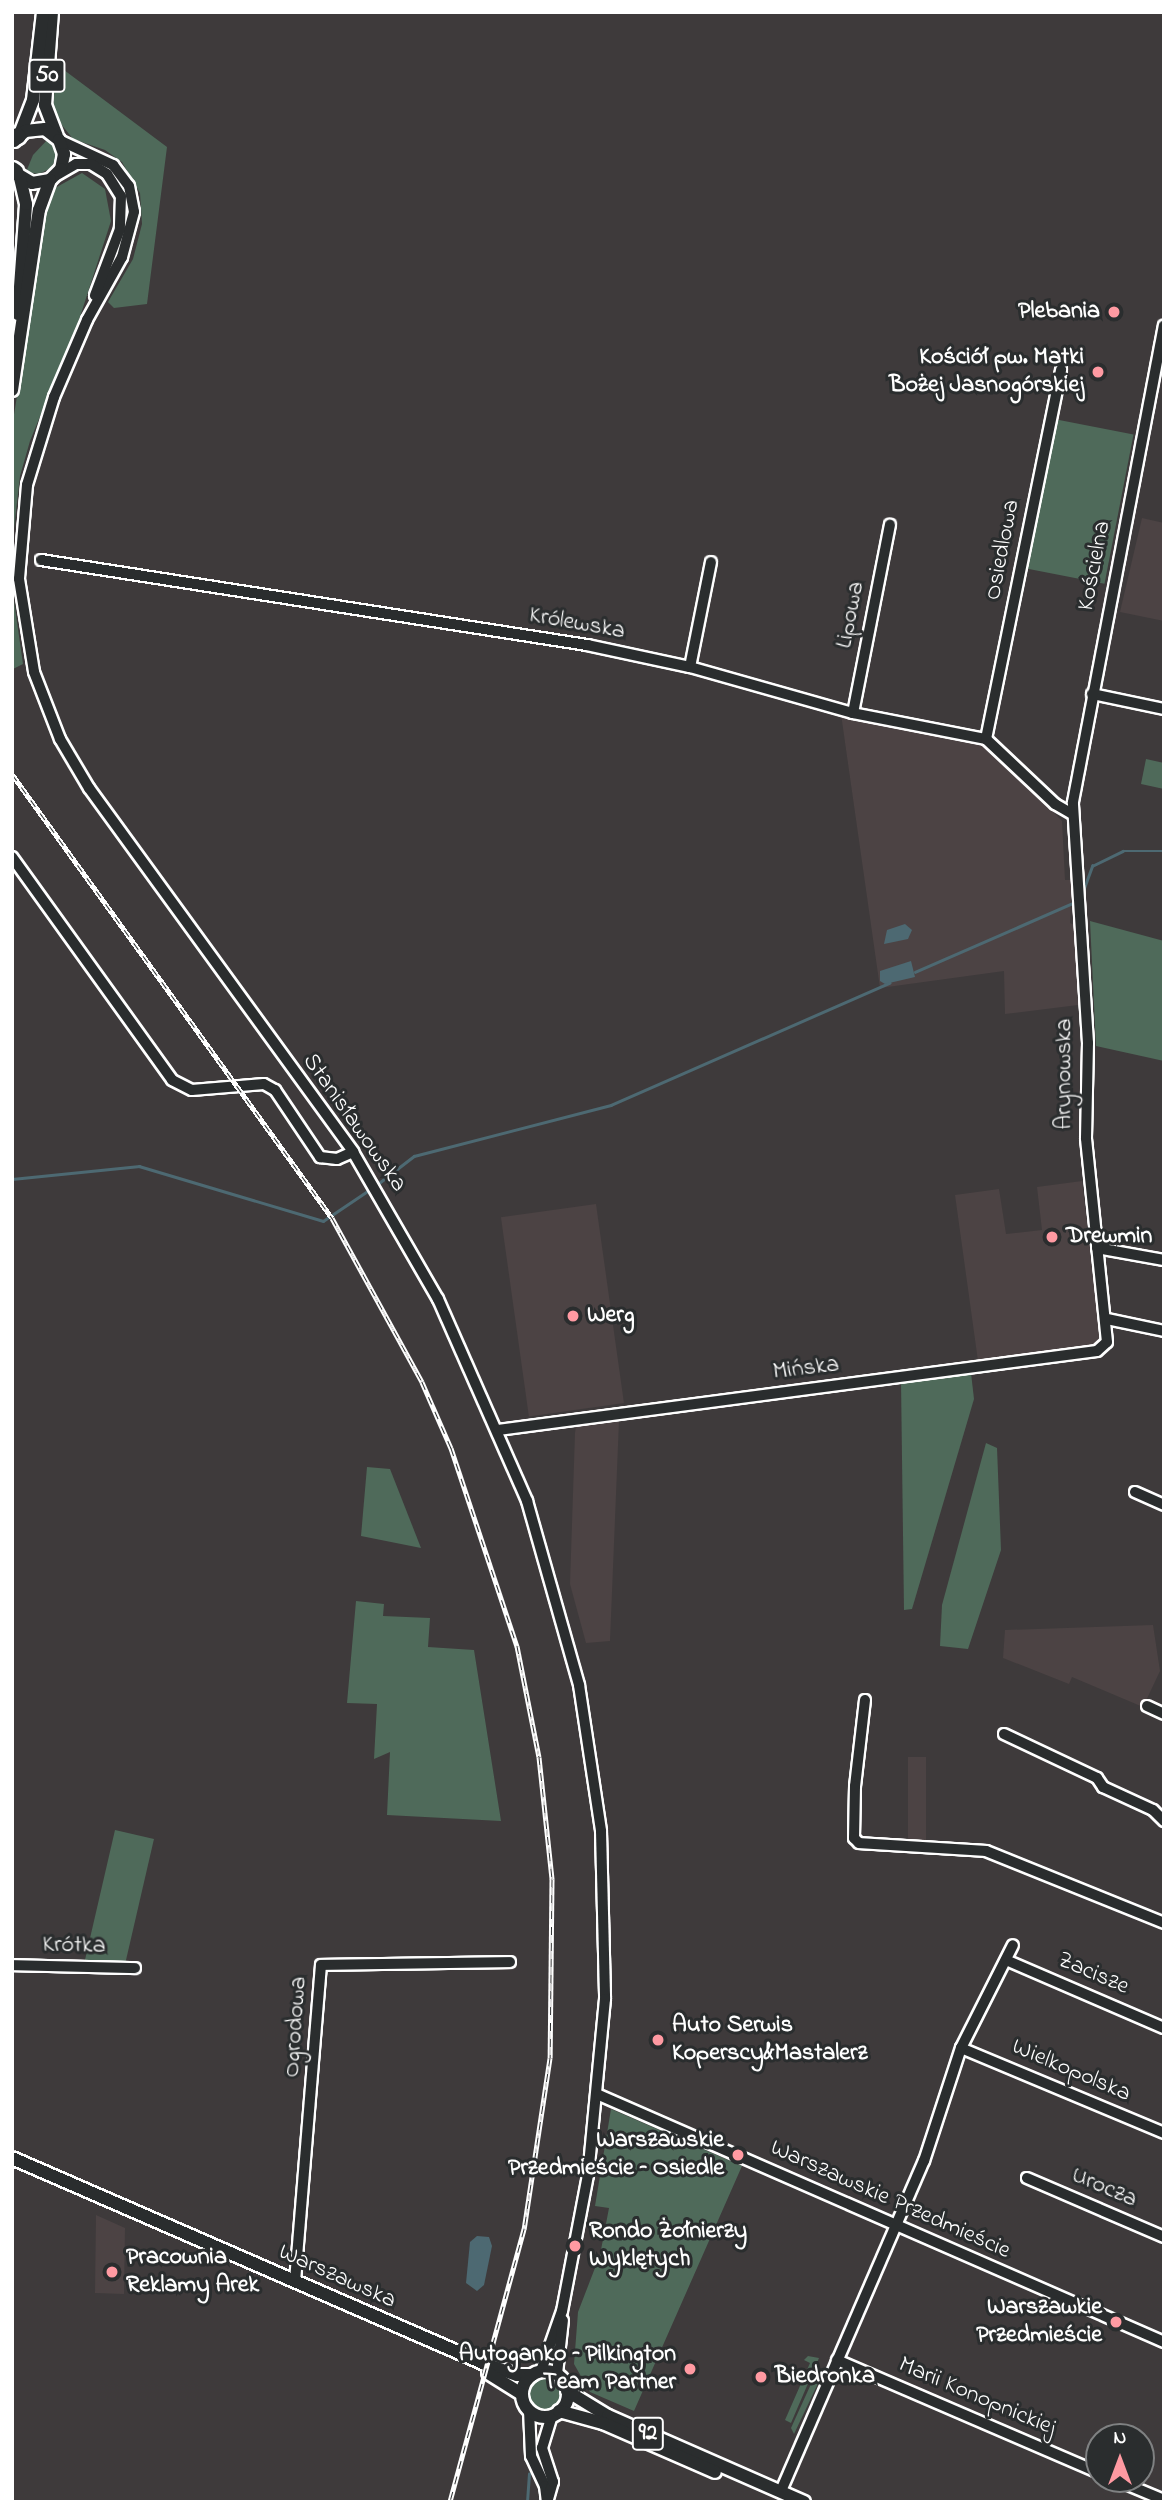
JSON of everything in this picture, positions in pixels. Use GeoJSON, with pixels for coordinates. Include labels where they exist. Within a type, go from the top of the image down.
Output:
{"type":"FeatureCollection","features":[{"type":"Feature","properties":{"kind":"main road","name":"50"},"geometry":{"type":"LineString","coordinates":[[15,138],[33,100],[43,12]]}},
{"type":"Feature","properties":{"kind":"main road","name":"50"},"geometry":{"type":"LineString","coordinates":[[12,390],[39,210],[64,162],[45,105],[52,12]]}},
{"type":"Feature","properties":{"kind":"main road","name":"50"},"geometry":{"type":"LineString","coordinates":[[15,138],[39,128],[58,138]]}},
{"type":"Feature","properties":{"kind":"main road"},"geometry":{"type":"LineString","coordinates":[[15,172],[38,183],[54,177]]}},
{"type":"Feature","properties":{"kind":"main road"},"geometry":{"type":"LineString","coordinates":[[12,356],[26,204],[15,172]]}},
{"type":"Feature","properties":{"kind":"main road","name":"Warszawska"},"geometry":{"type":"LineString","coordinates":[[12,2158],[498,2370],[536,2373]]}},
{"type":"Feature","properties":{"kind":"main road","name":"Warszawska"},"geometry":{"type":"LineString","coordinates":[[12,2166],[492,2375],[522,2394]]}},
{"type":"Feature","properties":{"kind":"main road"},"geometry":{"type":"LineString","coordinates":[[529,2410],[522,2394],[536,2373],[557,2374]]}},
{"type":"Feature","properties":{"kind":"main road","name":"92"},"geometry":{"type":"LineString","coordinates":[[557,2374],[567,2391],[600,2412],[780,2496]]}},
{"type":"Feature","properties":{"kind":"main road"},"geometry":{"type":"LineString","coordinates":[[555,2413],[567,2391]]}},
{"type":"Feature","properties":{"kind":"main road","name":"92"},"geometry":{"type":"LineString","coordinates":[[529,2410],[603,2423],[780,2496],[804,2502]]}},
{"type":"Feature","properties":{"kind":"street"},"geometry":{"type":"LineString","coordinates":[[58,138],[113,165],[129,186],[133,201],[127,244],[87,320]]}},
{"type":"Feature","properties":{"kind":"street"},"geometry":{"type":"LineString","coordinates":[[54,177],[76,164],[91,164],[112,180],[122,201],[119,235],[87,320]]}},
{"type":"Feature","properties":{"kind":"street","name":"Stanisławowska"},"geometry":{"type":"LineString","coordinates":[[87,320],[54,397],[30,470],[20,535],[20,598],[34,672],[47,710],[89,788],[353,1152],[438,1299],[498,1430],[542,1546],[584,1710],[604,1868],[606,1986],[599,2095],[562,2311]]}},
{"type":"Feature","properties":{"kind":"street","name":"Kościelna"},"geometry":{"type":"LineString","coordinates":[[1072,814],[1091,694],[1164,326]]}},
{"type":"Feature","properties":{"kind":"street","name":"Osiedlowa"},"geometry":{"type":"LineString","coordinates":[[986,739],[1061,370]]}},
{"type":"Feature","properties":{"kind":"street","name":"Lipowa"},"geometry":{"type":"LineString","coordinates":[[853,713],[890,525]]}},
{"type":"Feature","properties":{"kind":"street","name":"Królewska"},"geometry":{"type":"LineString","coordinates":[[41,560],[587,645],[690,667],[853,713],[986,739]]}},
{"type":"Feature","properties":{"kind":"street"},"geometry":{"type":"LineString","coordinates":[[690,667],[711,562]]}},
{"type":"Feature","properties":{"kind":"street"},"geometry":{"type":"LineString","coordinates":[[1091,694],[1164,709]]}},
{"type":"Feature","properties":{"kind":"street"},"geometry":{"type":"LineString","coordinates":[[986,739],[1055,804],[1072,814]]}},
{"type":"Feature","properties":{"kind":"street","name":"Arynowska"},"geometry":{"type":"LineString","coordinates":[[1072,814],[1088,1043],[1086,1138],[1108,1334]]}},
{"type":"Feature","properties":{"kind":"street"},"geometry":{"type":"LineString","coordinates":[[12,857],[172,1080],[192,1090],[264,1084],[275,1090],[320,1157],[337,1159],[353,1152]]}},
{"type":"Feature","properties":{"kind":"street"},"geometry":{"type":"LineString","coordinates":[[1097,1248],[1164,1260]]}},
{"type":"Feature","properties":{"kind":"street"},"geometry":{"type":"LineString","coordinates":[[1107,1319],[1164,1331]]}},
{"type":"Feature","properties":{"kind":"street","name":"Mińska"},"geometry":{"type":"LineString","coordinates":[[498,1430],[1097,1352],[1105,1346],[1108,1334]]}},
{"type":"Feature","properties":{"kind":"street"},"geometry":{"type":"LineString","coordinates":[[1135,1492],[1164,1505]]}},
{"type":"Feature","properties":{"kind":"street"},"geometry":{"type":"LineString","coordinates":[[865,1700],[855,1786],[854,1838],[859,1843],[976,1849],[1060,1878],[1164,1923]]}},
{"type":"Feature","properties":{"kind":"street"},"geometry":{"type":"LineString","coordinates":[[1147,1706],[1164,1714]]}},
{"type":"Feature","properties":{"kind":"street"},"geometry":{"type":"LineString","coordinates":[[1004,1734],[1097,1779],[1103,1787],[1153,1810],[1164,1821]]}},
{"type":"Feature","properties":{"kind":"street"},"geometry":{"type":"LineString","coordinates":[[780,2496],[924,2161],[961,2048],[1013,1945]]}},
{"type":"Feature","properties":{"kind":"street","name":"Zacisze"},"geometry":{"type":"LineString","coordinates":[[1006,1960],[1164,2028]]}},
{"type":"Feature","properties":{"kind":"street","name":"Ogrodowa"},"geometry":{"type":"LineString","coordinates":[[295,2281],[321,1965],[510,1962]]}},
{"type":"Feature","properties":{"kind":"street","name":"Krótka"},"geometry":{"type":"LineString","coordinates":[[12,1965],[135,1968]]}},
{"type":"Feature","properties":{"kind":"street","name":"Wielkopolska"},"geometry":{"type":"LineString","coordinates":[[961,2048],[1164,2133]]}},
{"type":"Feature","properties":{"kind":"street","name":"Warszawskie Przedmieście"},"geometry":{"type":"LineString","coordinates":[[599,2095],[1164,2342]]}},
{"type":"Feature","properties":{"kind":"street","name":"Urocza"},"geometry":{"type":"LineString","coordinates":[[1027,2178],[1164,2237]]}},
{"type":"Feature","properties":{"kind":"street"},"geometry":{"type":"LineString","coordinates":[[536,2373],[562,2311]]}},
{"type":"Feature","properties":{"kind":"street"},"geometry":{"type":"LineString","coordinates":[[557,2374],[562,2311]]}},
{"type":"Feature","properties":{"kind":"street","name":"Marii Konopnickiej"},"geometry":{"type":"LineString","coordinates":[[838,2360],[1085,2467]]}},
{"type":"Feature","properties":{"kind":"street"},"geometry":{"type":"LineString","coordinates":[[529,2410],[531,2456],[545,2486],[547,2502]]}},
{"type":"Feature","properties":{"kind":"street"},"geometry":{"type":"LineString","coordinates":[[547,2502],[553,2484],[542,2448],[555,2413]]}},
{"type":"Feature","properties":{"kind":"street"},"geometry":{"type":"LineString","coordinates":[[1147,2493],[1164,2500]]}},
{"type":"Feature","properties":{"kind":"shaded area"},"geometry":{"type":"Polygon","coordinates":[[[1142,518],[1164,523],[1164,621],[1120,612],[1142,518]]]}},
{"type":"Feature","properties":{"kind":"shaded area"},"geometry":{"type":"Polygon","coordinates":[[[841,714],[988,744],[1062,821],[1065,880],[1072,880],[1070,923],[1074,925],[1078,1005],[1005,1014],[1004,971],[880,988],[841,714]]]}},
{"type":"Feature","properties":{"kind":"shaded area"},"geometry":{"type":"Polygon","coordinates":[[[1082,1181],[1100,1338],[1091,1346],[978,1361],[955,1195],[999,1189],[1006,1234],[1042,1230],[1037,1187],[1082,1181]]]}},
{"type":"Feature","properties":{"kind":"shaded area"},"geometry":{"type":"Polygon","coordinates":[[[596,1204],[624,1403],[529,1416],[501,1217],[596,1204]]]}},
{"type":"Feature","properties":{"kind":"shaded area"},"geometry":{"type":"Polygon","coordinates":[[[619,1421],[610,1641],[586,1643],[570,1584],[576,1426],[619,1421]]]}},
{"type":"Feature","properties":{"kind":"shaded area"},"geometry":{"type":"Polygon","coordinates":[[[1153,1625],[1160,1671],[1143,1707],[1072,1677],[1069,1684],[1003,1658],[1005,1630],[1153,1625]]]}},
{"type":"Feature","properties":{"kind":"shaded area"},"geometry":{"type":"Polygon","coordinates":[[[908,1757],[926,1757],[926,1840],[908,1840],[908,1757]]]}},
{"type":"Feature","properties":{"kind":"shaded area"},"geometry":{"type":"Polygon","coordinates":[[[96,2215],[125,2228],[124,2294],[95,2293],[96,2215]]]}},
{"type":"Feature","properties":{"kind":"green space"},"geometry":{"type":"Polygon","coordinates":[[[56,64],[167,147],[147,304],[114,308],[108,302],[133,259],[142,224],[140,193],[122,162],[105,150],[73,139],[53,114],[56,64]]]}},
{"type":"Feature","properties":{"kind":"green space"},"geometry":{"type":"Polygon","coordinates":[[[49,138],[57,156],[51,168],[39,174],[26,172],[33,155],[49,138]]]}},
{"type":"Feature","properties":{"kind":"green space"},"geometry":{"type":"Polygon","coordinates":[[[82,173],[105,189],[111,221],[78,323],[30,441],[20,476],[12,546],[12,427],[47,210],[55,188],[82,173]]]}},
{"type":"Feature","properties":{"kind":"green space"},"geometry":{"type":"Polygon","coordinates":[[[1054,419],[1134,434],[1105,584],[1025,568],[1054,419]]]}},
{"type":"Feature","properties":{"kind":"green space"},"geometry":{"type":"Polygon","coordinates":[[[12,587],[23,664],[13,669],[12,669],[12,587]]]}},
{"type":"Feature","properties":{"kind":"green space"},"geometry":{"type":"Polygon","coordinates":[[[1146,759],[1164,763],[1164,789],[1141,784],[1146,759]]]}},
{"type":"Feature","properties":{"kind":"green space"},"geometry":{"type":"Polygon","coordinates":[[[1090,921],[1164,941],[1164,1061],[1096,1046],[1090,921]]]}},
{"type":"Feature","properties":{"kind":"green space"},"geometry":{"type":"Polygon","coordinates":[[[971,1373],[974,1399],[912,1609],[904,1610],[901,1381],[971,1373]]]}},
{"type":"Feature","properties":{"kind":"green space"},"geometry":{"type":"Polygon","coordinates":[[[986,1443],[997,1448],[1001,1550],[968,1649],[940,1646],[942,1605],[986,1443]]]}},
{"type":"Feature","properties":{"kind":"green space"},"geometry":{"type":"Polygon","coordinates":[[[367,1467],[390,1469],[421,1548],[361,1536],[367,1467]]]}},
{"type":"Feature","properties":{"kind":"green space"},"geometry":{"type":"Polygon","coordinates":[[[356,1601],[384,1604],[383,1616],[430,1618],[428,1647],[474,1650],[501,1821],[387,1815],[390,1752],[374,1759],[377,1704],[347,1703],[356,1601]]]}},
{"type":"Feature","properties":{"kind":"green space"},"geometry":{"type":"Polygon","coordinates":[[[115,1830],[154,1839],[124,1971],[85,1962],[115,1830]]]}},
{"type":"Feature","properties":{"kind":"green space"},"geometry":{"type":"Polygon","coordinates":[[[611,2109],[742,2166],[634,2411],[590,2392],[574,2364],[578,2312],[600,2255],[609,2208],[595,2206],[611,2109]]]}},
{"type":"Feature","properties":{"kind":"green space"},"geometry":{"type":"Polygon","coordinates":[[[808,2356],[819,2358],[791,2423],[785,2420],[810,2363],[804,2360],[808,2356]]]}},
{"type":"Feature","properties":{"kind":"green space"},"geometry":{"type":"Polygon","coordinates":[[[816,2373],[822,2375],[794,2434],[791,2428],[816,2373]]]}},
{"type":"Feature","properties":{"kind":"green space"},"geometry":{"type":"Polygon","coordinates":[[[545,2375],[558,2380],[563,2393],[558,2406],[545,2411],[532,2406],[527,2393],[532,2380],[545,2375]]]}},
{"type":"Feature","properties":{"kind":"water"},"geometry":{"type":"Polygon","coordinates":[[[905,924],[912,930],[908,939],[884,944],[887,930],[905,924]]]}},
{"type":"Feature","properties":{"kind":"water"},"geometry":{"type":"Polygon","coordinates":[[[911,961],[915,977],[885,984],[880,981],[880,971],[911,961]]]}},
{"type":"Feature","properties":{"kind":"water"},"geometry":{"type":"Polygon","coordinates":[[[477,2236],[489,2237],[492,2246],[484,2285],[477,2291],[466,2283],[470,2242],[477,2236]]]}},
{"type":"Feature","properties":{"kind":"waterway"},"geometry":{"type":"LineString","coordinates":[[1083,891],[1092,866],[1123,851],[1164,851]]}},
{"type":"Feature","properties":{"kind":"waterway"},"geometry":{"type":"LineString","coordinates":[[915,972],[1075,902]]}},
{"type":"Feature","properties":{"kind":"waterway"},"geometry":{"type":"LineString","coordinates":[[375,1186],[414,1156],[611,1105],[889,983]]}},
{"type":"Feature","properties":{"kind":"waterway"},"geometry":{"type":"LineString","coordinates":[[12,1179],[139,1166],[323,1221],[369,1190]]}},
{"type":"Feature","properties":{"kind":"waterway"},"geometry":{"type":"LineString","coordinates":[[527,2502],[529,2474]]}},
{"type":"Feature","properties":{"kind":"railway"},"geometry":{"type":"LineString","coordinates":[[12,774],[332,1218],[422,1382],[451,1448],[517,1646],[539,1757],[552,1879],[550,2058],[524,2229],[450,2502]]}},
{"type":"Feature","properties":{"kind":"place","name":"Plebania"},"geometry":{"type":"Point","coordinates":[1114,312]}},
{"type":"Feature","properties":{"kind":"place","name":"Kościół pw. Matki Bożej Jasnogórskiej"},"geometry":{"type":"Point","coordinates":[1098,372]}},
{"type":"Feature","properties":{"kind":"place","name":"Drewmin"},"geometry":{"type":"Point","coordinates":[1052,1237]}},
{"type":"Feature","properties":{"kind":"place","name":"Werg"},"geometry":{"type":"Point","coordinates":[573,1316]}},
{"type":"Feature","properties":{"kind":"place","name":"Auto Serwis Koperscy&Mastalerz"},"geometry":{"type":"Point","coordinates":[658,2040]}},
{"type":"Feature","properties":{"kind":"place","name":"Warszawskie Przedmieście – Osiedle"},"geometry":{"type":"Point","coordinates":[738,2155]}},
{"type":"Feature","properties":{"kind":"place","name":"Rondo Żołnierzy Wyklętych"},"geometry":{"type":"Point","coordinates":[575,2246]}},
{"type":"Feature","properties":{"kind":"place","name":"Pracownia Reklamy Arek"},"geometry":{"type":"Point","coordinates":[112,2272]}},
{"type":"Feature","properties":{"kind":"place","name":"Warszawkie Przedmieście"},"geometry":{"type":"Point","coordinates":[1116,2322]}},
{"type":"Feature","properties":{"kind":"place","name":"Autoganko – Pilkington Team Partner"},"geometry":{"type":"Point","coordinates":[690,2369]}},
{"type":"Feature","properties":{"kind":"place","name":"Biedronka"},"geometry":{"type":"Point","coordinates":[761,2377]}}]}
